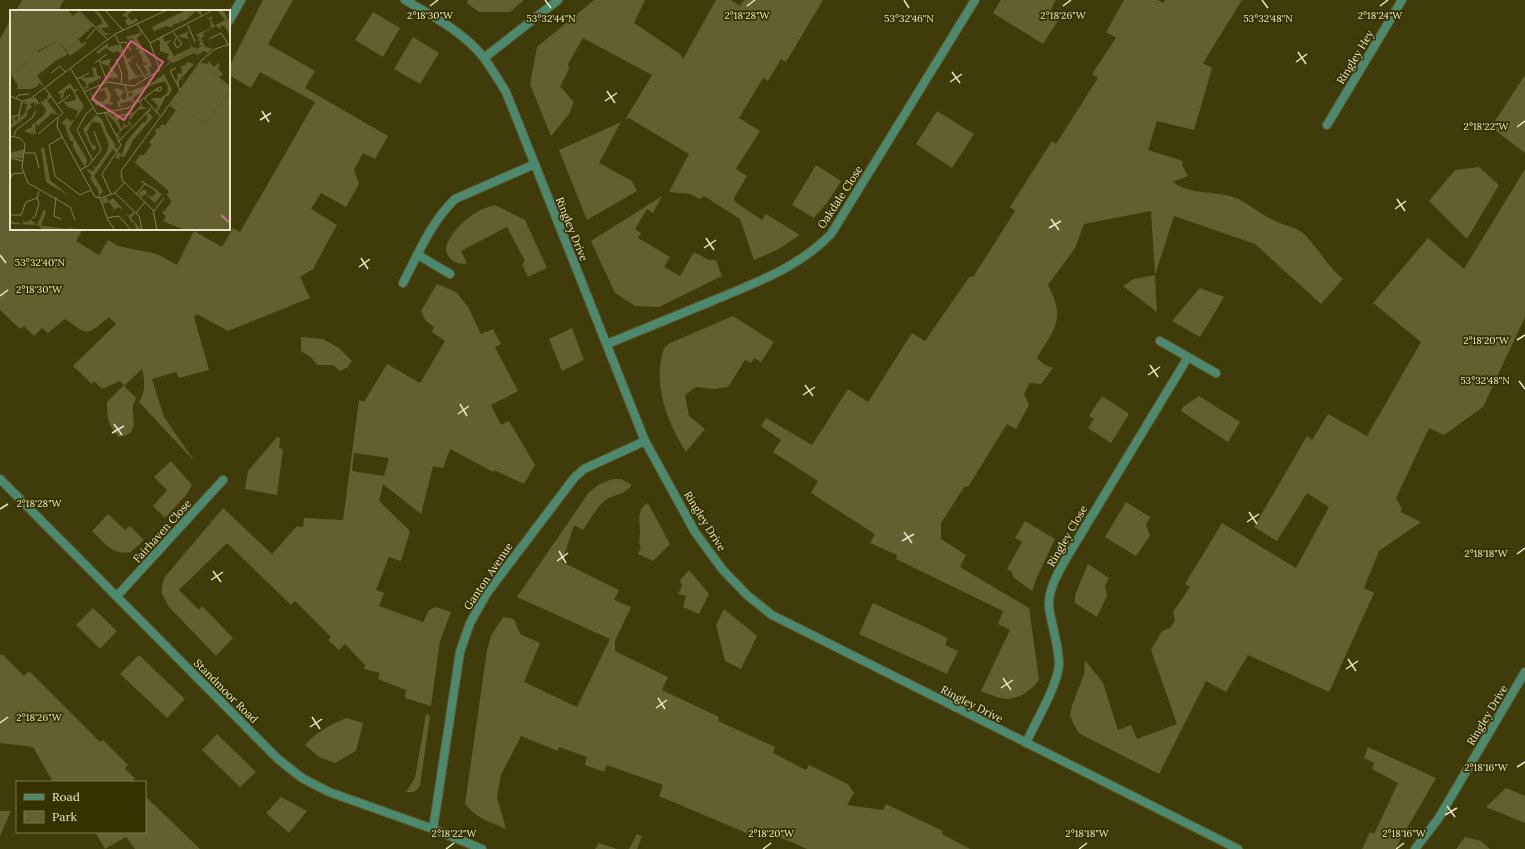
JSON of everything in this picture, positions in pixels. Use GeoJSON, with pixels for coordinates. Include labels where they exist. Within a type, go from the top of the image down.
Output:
{"type":"FeatureCollection","features":[{"type":"Feature","properties":{"kind":"street"},"geometry":{"type":"LineString","coordinates":[[230,19],[241,0]]}},
{"type":"Feature","properties":{"kind":"street","name":"Ringley Drive"},"geometry":{"type":"LineString","coordinates":[[405,0],[440,21],[462,37],[484,58],[506,92],[645,441],[695,532],[722,569],[747,596],[772,615],[1238,849]]}},
{"type":"Feature","properties":{"kind":"street"},"geometry":{"type":"LineString","coordinates":[[484,58],[558,0]]}},
{"type":"Feature","properties":{"kind":"street","name":"Oakdale Close"},"geometry":{"type":"LineString","coordinates":[[607,344],[768,278],[807,256],[819,247],[831,234],[974,0]]}},
{"type":"Feature","properties":{"kind":"street","name":"Ringley Hey"},"geometry":{"type":"LineString","coordinates":[[1327,125],[1402,0]]}},
{"type":"Feature","properties":{"kind":"street"},"geometry":{"type":"LineString","coordinates":[[403,283],[436,222],[445,209],[455,199],[535,164]]}},
{"type":"Feature","properties":{"kind":"street"},"geometry":{"type":"LineString","coordinates":[[418,255],[450,274]]}},
{"type":"Feature","properties":{"kind":"street"},"geometry":{"type":"LineString","coordinates":[[1160,340],[1216,373]]}},
{"type":"Feature","properties":{"kind":"street","name":"Ringley Close"},"geometry":{"type":"LineString","coordinates":[[1026,743],[1055,681],[1059,665],[1058,650],[1049,604],[1054,582],[1067,557],[1188,357]]}},
{"type":"Feature","properties":{"kind":"street","name":"Ganton Avenue"},"geometry":{"type":"LineString","coordinates":[[433,829],[460,652],[470,623],[488,593],[574,478],[584,470],[645,441]]}},
{"type":"Feature","properties":{"kind":"street","name":"Standmoor Road"},"geometry":{"type":"LineString","coordinates":[[0,479],[278,759],[302,778],[329,792],[433,829],[482,849]]}},
{"type":"Feature","properties":{"kind":"street","name":"Fairhaven Close"},"geometry":{"type":"LineString","coordinates":[[117,596],[223,480]]}},
{"type":"Feature","properties":{"kind":"street","name":"Ringley Drive"},"geometry":{"type":"LineString","coordinates":[[1415,849],[1438,819],[1525,672]]}},
{"type":"Feature","properties":{"kind":"green space"},"geometry":{"type":"Polygon","coordinates":[[[22,0],[64,0],[59,10],[17,10],[22,0]]]}},
{"type":"Feature","properties":{"kind":"green space"},"geometry":{"type":"Polygon","coordinates":[[[263,0],[293,0],[268,44],[315,71],[305,88],[388,136],[375,159],[363,153],[354,170],[359,184],[346,207],[321,193],[311,209],[337,225],[313,269],[300,277],[310,298],[228,331],[197,314],[194,317],[209,370],[179,378],[176,372],[152,379],[164,417],[195,462],[139,402],[143,394],[144,386],[142,369],[124,386],[136,398],[133,406],[134,426],[130,433],[119,437],[110,425],[107,412],[107,402],[124,385],[120,381],[102,389],[94,381],[92,384],[73,366],[116,324],[109,317],[88,332],[79,329],[65,319],[48,333],[42,328],[34,336],[24,326],[20,329],[0,310],[0,39],[10,21],[10,230],[82,230],[76,241],[99,255],[108,240],[118,246],[157,254],[177,265],[194,231],[222,247],[233,228],[240,232],[315,102],[260,72],[251,88],[230,76],[230,65],[263,0]]]}},
{"type":"Feature","properties":{"kind":"green space"},"geometry":{"type":"Polygon","coordinates":[[[468,0],[524,0],[510,12],[479,12],[467,3],[468,0]]]}},
{"type":"Feature","properties":{"kind":"green space"},"geometry":{"type":"Polygon","coordinates":[[[594,0],[645,0],[634,23],[680,54],[683,59],[716,0],[731,0],[740,6],[744,0],[823,0],[786,62],[781,59],[768,81],[763,78],[739,118],[760,131],[736,169],[747,176],[734,198],[735,202],[762,220],[766,214],[800,235],[777,250],[754,260],[740,219],[704,196],[700,199],[690,194],[669,192],[689,154],[629,118],[625,120],[652,75],[583,38],[568,64],[569,69],[560,87],[574,102],[569,114],[551,136],[530,84],[537,47],[594,0]]]}},
{"type":"Feature","properties":{"kind":"green space"},"geometry":{"type":"Polygon","coordinates":[[[1001,0],[1056,0],[1051,9],[1061,16],[1043,44],[993,13],[1001,0]]]}},
{"type":"Feature","properties":{"kind":"green space"},"geometry":{"type":"Polygon","coordinates":[[[1124,0],[1158,0],[1163,3],[1165,0],[1242,0],[1203,63],[1212,68],[1194,130],[1157,121],[1148,150],[1183,161],[1182,165],[1188,176],[1173,182],[1180,186],[1197,191],[1231,196],[1246,203],[1274,221],[1303,233],[1343,279],[1321,304],[1255,244],[1174,216],[1155,275],[1151,211],[1084,224],[1075,248],[1048,285],[1056,307],[1056,323],[1037,358],[1045,365],[1053,368],[1041,384],[1030,383],[1024,394],[1029,405],[1016,429],[1007,424],[968,487],[965,486],[941,523],[941,539],[966,555],[960,567],[1029,608],[1039,679],[1034,686],[1026,692],[1017,697],[1005,699],[981,691],[1010,630],[998,624],[1003,611],[896,559],[897,555],[870,543],[875,534],[811,493],[818,481],[773,452],[781,440],[761,426],[766,418],[812,445],[848,389],[868,402],[912,333],[925,341],[970,276],[973,277],[1015,211],[1010,207],[1052,141],[1056,144],[1098,78],[1092,74],[1116,38],[1106,32],[1124,0]]]}},
{"type":"Feature","properties":{"kind":"green space"},"geometry":{"type":"Polygon","coordinates":[[[373,12],[400,28],[383,57],[355,40],[373,12]]]}},
{"type":"Feature","properties":{"kind":"green space"},"geometry":{"type":"Polygon","coordinates":[[[413,37],[439,53],[420,84],[394,69],[413,37]]]}},
{"type":"Feature","properties":{"kind":"green space"},"geometry":{"type":"Polygon","coordinates":[[[1525,75],[1525,153],[1491,127],[1525,75]]]}},
{"type":"Feature","properties":{"kind":"green space"},"geometry":{"type":"Polygon","coordinates":[[[937,111],[974,134],[952,168],[916,144],[937,111]]]}},
{"type":"Feature","properties":{"kind":"green space"},"geometry":{"type":"Polygon","coordinates":[[[621,122],[599,163],[632,181],[637,191],[587,220],[559,150],[621,122]]]}},
{"type":"Feature","properties":{"kind":"green space"},"geometry":{"type":"Polygon","coordinates":[[[816,165],[841,181],[827,203],[814,218],[792,205],[816,165]]]}},
{"type":"Feature","properties":{"kind":"green space"},"geometry":{"type":"Polygon","coordinates":[[[1479,167],[1499,185],[1467,239],[1429,201],[1455,170],[1479,167]]]}},
{"type":"Feature","properties":{"kind":"green space"},"geometry":{"type":"Polygon","coordinates":[[[1525,169],[1525,317],[1483,407],[1444,435],[1429,428],[1396,498],[1402,509],[1400,512],[1421,522],[1379,551],[1364,588],[1374,593],[1329,692],[1248,655],[1226,692],[1206,681],[1159,774],[1079,733],[1070,715],[1084,674],[1085,660],[1103,683],[1118,730],[1131,725],[1137,739],[1177,724],[1151,650],[1162,631],[1170,628],[1175,621],[1173,612],[1190,587],[1185,584],[1222,523],[1296,568],[1329,507],[1307,493],[1277,541],[1254,527],[1307,436],[1312,440],[1328,414],[1367,436],[1421,342],[1373,303],[1428,238],[1464,269],[1525,169]]]}},
{"type":"Feature","properties":{"kind":"green space"},"geometry":{"type":"Polygon","coordinates":[[[662,196],[653,213],[647,209],[635,229],[641,233],[638,238],[670,257],[664,267],[680,276],[694,252],[709,260],[716,260],[722,276],[659,307],[635,306],[615,293],[591,241],[662,196]]]}},
{"type":"Feature","properties":{"kind":"green space"},"geometry":{"type":"Polygon","coordinates":[[[495,205],[525,220],[547,268],[528,277],[522,264],[525,261],[507,227],[461,251],[467,263],[463,264],[451,260],[448,256],[446,248],[455,231],[466,219],[487,207],[495,205]]]}},
{"type":"Feature","properties":{"kind":"green space"},"geometry":{"type":"Polygon","coordinates":[[[1155,275],[1157,312],[1123,286],[1134,279],[1155,275]]]}},
{"type":"Feature","properties":{"kind":"green space"},"geometry":{"type":"Polygon","coordinates":[[[437,284],[456,292],[468,307],[481,334],[493,329],[501,344],[495,347],[518,391],[491,405],[501,425],[509,421],[535,465],[524,484],[494,470],[493,472],[450,449],[443,468],[433,466],[421,514],[383,484],[379,501],[410,531],[401,561],[389,557],[376,590],[384,593],[379,606],[423,622],[429,610],[436,607],[451,612],[440,641],[431,706],[405,698],[406,690],[378,679],[380,673],[364,669],[365,665],[345,644],[339,650],[328,640],[331,637],[295,601],[291,605],[227,543],[179,590],[199,610],[202,606],[233,638],[216,656],[169,607],[162,594],[164,578],[223,508],[272,554],[297,526],[303,527],[304,518],[343,520],[359,400],[364,402],[387,364],[420,383],[445,341],[432,332],[434,327],[426,321],[421,311],[437,284]],[[354,453],[352,471],[384,476],[389,458],[354,453]]]}},
{"type":"Feature","properties":{"kind":"green space"},"geometry":{"type":"Polygon","coordinates":[[[1200,288],[1224,297],[1200,337],[1172,321],[1200,288]]]}},
{"type":"Feature","properties":{"kind":"green space"},"geometry":{"type":"Polygon","coordinates":[[[733,316],[774,342],[761,362],[754,358],[751,363],[745,360],[728,387],[715,389],[696,387],[685,395],[689,416],[705,429],[686,452],[673,428],[663,402],[660,375],[664,348],[670,343],[733,316]]]}},
{"type":"Feature","properties":{"kind":"green space"},"geometry":{"type":"Polygon","coordinates":[[[572,328],[584,360],[562,371],[549,339],[572,328]]]}},
{"type":"Feature","properties":{"kind":"green space"},"geometry":{"type":"Polygon","coordinates":[[[301,337],[323,339],[339,348],[352,361],[348,367],[340,371],[333,365],[317,365],[311,357],[301,351],[301,337]]]}},
{"type":"Feature","properties":{"kind":"green space"},"geometry":{"type":"Polygon","coordinates":[[[1102,396],[1128,413],[1128,416],[1111,443],[1088,428],[1094,419],[1089,416],[1102,396]]]}},
{"type":"Feature","properties":{"kind":"green space"},"geometry":{"type":"Polygon","coordinates":[[[1199,396],[1240,422],[1228,442],[1181,411],[1183,407],[1199,396]]]}},
{"type":"Feature","properties":{"kind":"green space"},"geometry":{"type":"Polygon","coordinates":[[[277,437],[280,438],[279,448],[283,449],[277,495],[245,489],[248,471],[277,437]]]}},
{"type":"Feature","properties":{"kind":"green space"},"geometry":{"type":"Polygon","coordinates":[[[171,461],[192,485],[187,494],[165,518],[153,506],[167,490],[154,477],[171,461]]]}},
{"type":"Feature","properties":{"kind":"green space"},"geometry":{"type":"Polygon","coordinates":[[[613,479],[621,479],[632,485],[623,493],[611,497],[603,502],[583,530],[574,525],[562,562],[619,590],[614,600],[631,607],[615,641],[615,651],[668,677],[662,690],[719,717],[718,721],[775,747],[773,753],[806,770],[809,765],[848,784],[854,793],[847,805],[883,810],[886,804],[943,831],[942,834],[970,849],[807,849],[754,826],[751,835],[659,796],[663,785],[607,765],[604,772],[585,765],[587,757],[559,747],[558,751],[521,736],[501,775],[497,797],[506,829],[484,819],[469,809],[465,804],[487,650],[491,636],[503,617],[514,619],[520,634],[540,643],[524,682],[577,707],[610,639],[517,597],[589,492],[600,484],[613,479]]]}},
{"type":"Feature","properties":{"kind":"green space"},"geometry":{"type":"Polygon","coordinates":[[[1126,502],[1150,517],[1146,525],[1150,536],[1136,556],[1105,537],[1126,502]]]}},
{"type":"Feature","properties":{"kind":"green space"},"geometry":{"type":"Polygon","coordinates":[[[648,503],[670,544],[653,561],[638,554],[641,547],[639,542],[640,512],[648,503]]]}},
{"type":"Feature","properties":{"kind":"green space"},"geometry":{"type":"Polygon","coordinates":[[[108,514],[125,530],[130,526],[144,540],[131,552],[125,553],[114,550],[104,544],[92,531],[108,514]]]}},
{"type":"Feature","properties":{"kind":"green space"},"geometry":{"type":"Polygon","coordinates":[[[1025,521],[1055,539],[1032,591],[1013,577],[1012,572],[1007,569],[1022,542],[1015,538],[1025,521]]]}},
{"type":"Feature","properties":{"kind":"green space"},"geometry":{"type":"Polygon","coordinates":[[[1088,564],[1109,578],[1105,585],[1107,596],[1097,617],[1075,603],[1075,595],[1088,564]]]}},
{"type":"Feature","properties":{"kind":"green space"},"geometry":{"type":"Polygon","coordinates":[[[689,570],[709,594],[699,614],[683,607],[686,596],[678,594],[682,586],[680,580],[689,570]]]}},
{"type":"Feature","properties":{"kind":"green space"},"geometry":{"type":"Polygon","coordinates":[[[873,603],[948,638],[945,645],[958,651],[947,674],[859,634],[873,603]]]}},
{"type":"Feature","properties":{"kind":"green space"},"geometry":{"type":"Polygon","coordinates":[[[93,608],[117,631],[100,649],[76,625],[93,608]]]}},
{"type":"Feature","properties":{"kind":"green space"},"geometry":{"type":"Polygon","coordinates":[[[724,609],[757,636],[741,669],[725,661],[716,625],[724,609]]]}},
{"type":"Feature","properties":{"kind":"green space"},"geometry":{"type":"Polygon","coordinates":[[[2,654],[24,676],[29,671],[100,742],[103,740],[128,765],[125,769],[135,778],[133,781],[52,781],[33,747],[0,743],[0,656],[2,654]]]}},
{"type":"Feature","properties":{"kind":"green space"},"geometry":{"type":"Polygon","coordinates":[[[139,655],[185,699],[167,718],[120,674],[139,655]]]}},
{"type":"Feature","properties":{"kind":"green space"},"geometry":{"type":"Polygon","coordinates":[[[426,714],[430,716],[420,786],[414,792],[406,792],[415,778],[426,714]]]}},
{"type":"Feature","properties":{"kind":"green space"},"geometry":{"type":"Polygon","coordinates":[[[346,718],[363,723],[356,751],[335,763],[319,757],[305,745],[324,729],[346,718]]]}},
{"type":"Feature","properties":{"kind":"green space"},"geometry":{"type":"Polygon","coordinates":[[[217,734],[256,772],[240,787],[202,750],[217,734]]]}},
{"type":"Feature","properties":{"kind":"green space"},"geometry":{"type":"Polygon","coordinates":[[[1368,747],[1436,778],[1395,849],[1362,849],[1370,832],[1374,834],[1398,783],[1372,769],[1374,763],[1364,758],[1368,747]]]}},
{"type":"Feature","properties":{"kind":"green space"},"geometry":{"type":"Polygon","coordinates":[[[1506,788],[1525,796],[1525,823],[1486,807],[1506,788]]]}},
{"type":"Feature","properties":{"kind":"green space"},"geometry":{"type":"Polygon","coordinates":[[[146,797],[200,849],[135,849],[126,837],[105,849],[96,833],[146,833],[146,797]]]}},
{"type":"Feature","properties":{"kind":"green space"},"geometry":{"type":"Polygon","coordinates":[[[281,797],[307,811],[289,833],[266,813],[281,797]]]}},
{"type":"Feature","properties":{"kind":"green space"},"geometry":{"type":"Polygon","coordinates":[[[0,811],[11,811],[0,836],[0,811]]]}},
{"type":"Feature","properties":{"kind":"green space"},"geometry":{"type":"Polygon","coordinates":[[[637,834],[642,836],[637,849],[629,849],[637,834]]]}},
{"type":"Feature","properties":{"kind":"green space"},"geometry":{"type":"Polygon","coordinates":[[[1465,837],[1481,841],[1490,849],[1456,849],[1465,837]]]}},
{"type":"Feature","properties":{"kind":"green space"},"geometry":{"type":"Polygon","coordinates":[[[599,843],[617,849],[595,849],[599,843]]]}}]}
